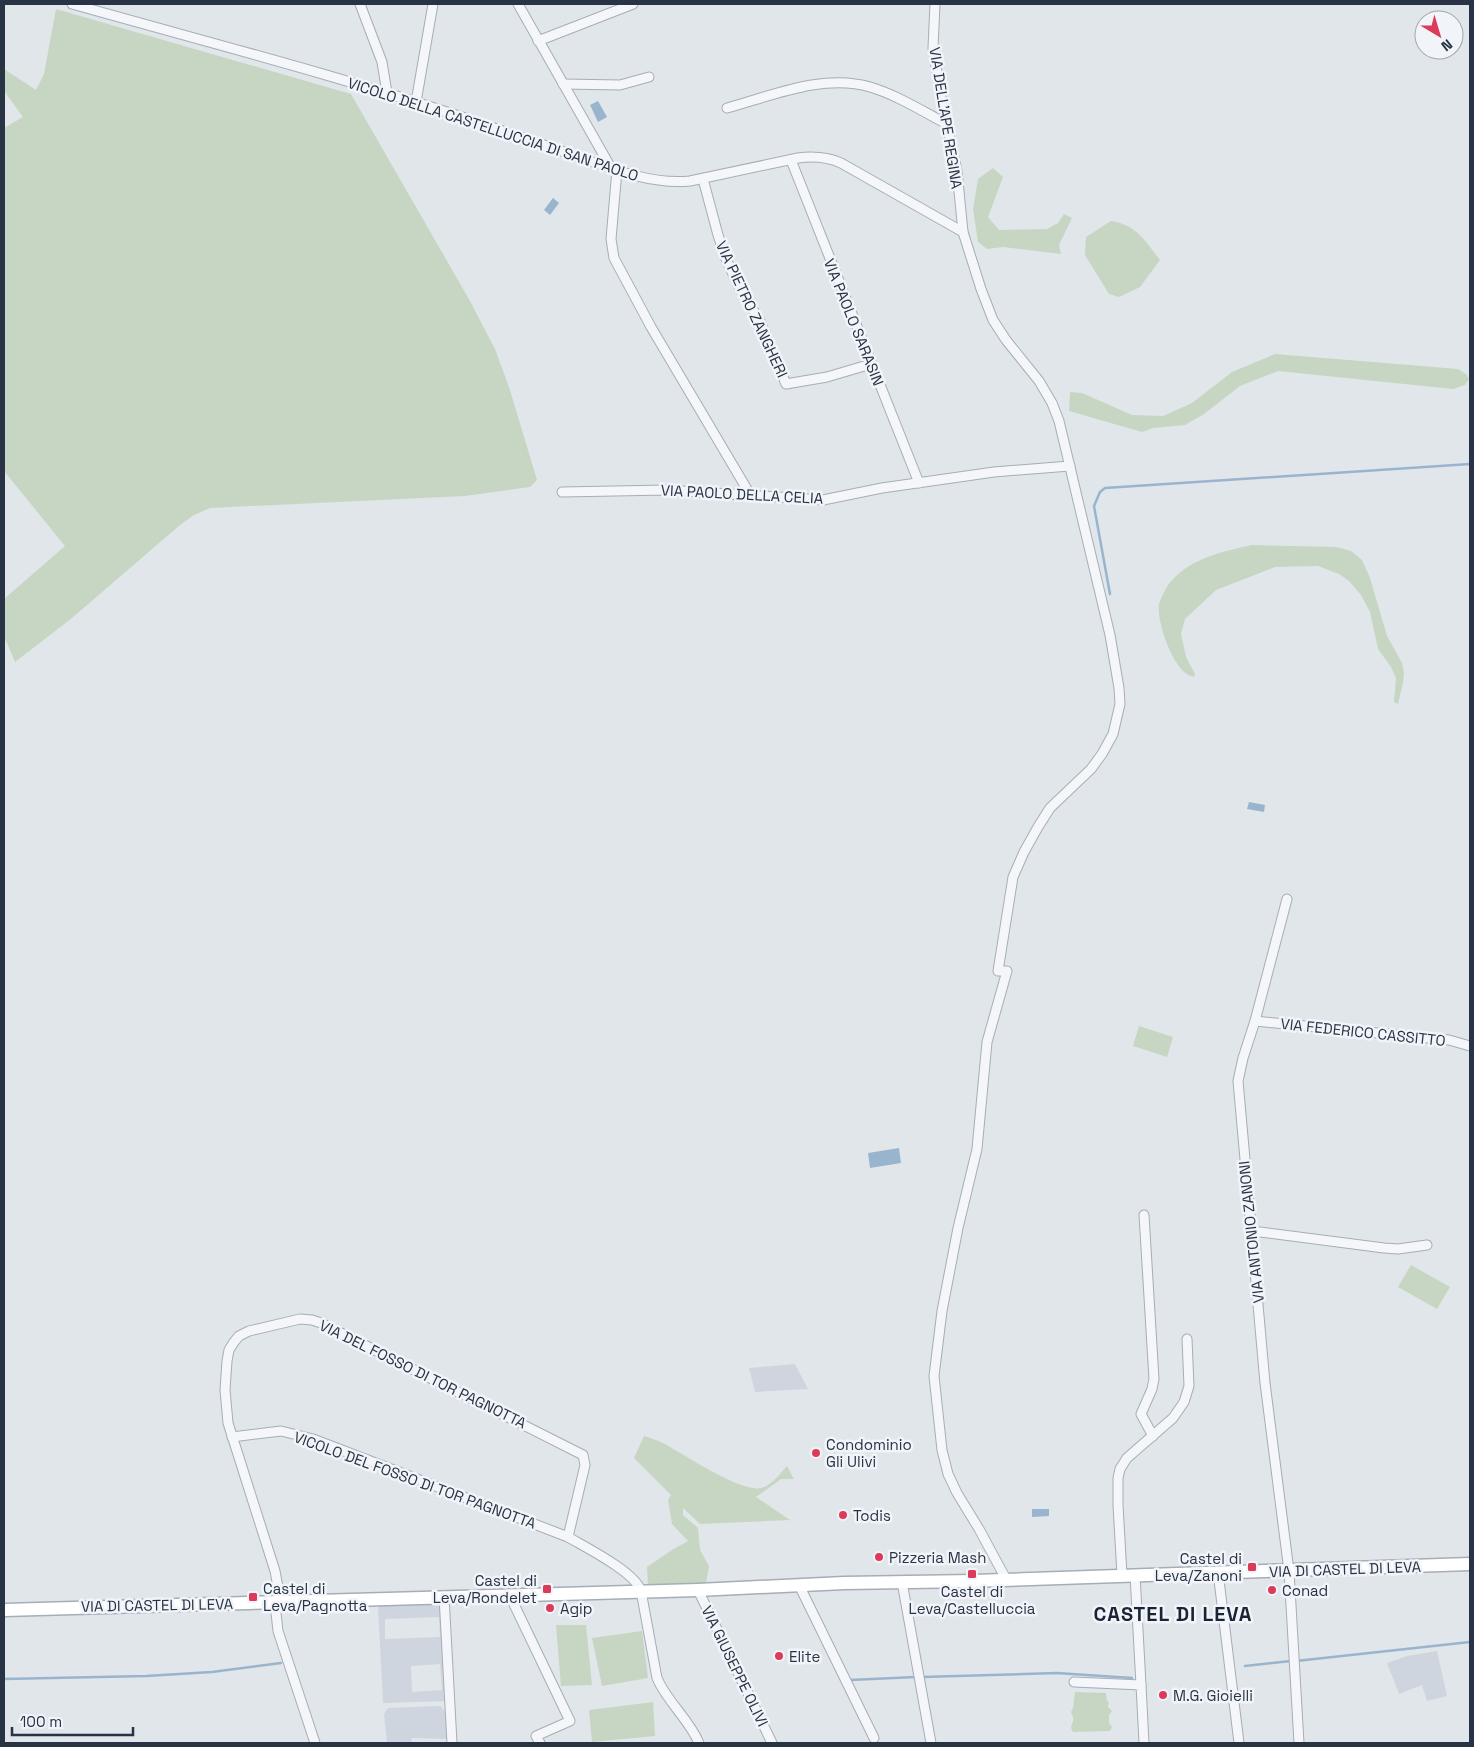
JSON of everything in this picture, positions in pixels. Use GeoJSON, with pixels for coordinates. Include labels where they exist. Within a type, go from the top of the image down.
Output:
{"type":"FeatureCollection","features":[{"type":"Feature","properties":{"kind":"street","name":"VICOLO DELLA CASTELLUCCIA DI SAN PAOLO"},"geometry":{"type":"LineString","coordinates":[[72,4],[387,93],[614,169],[661,181],[684,182],[790,160],[814,157],[838,161],[963,232]]}},
{"type":"Feature","properties":{"kind":"street"},"geometry":{"type":"LineString","coordinates":[[360,4],[382,62],[387,93]]}},
{"type":"Feature","properties":{"kind":"street"},"geometry":{"type":"LineString","coordinates":[[416,102],[433,4]]}},
{"type":"Feature","properties":{"kind":"street"},"geometry":{"type":"LineString","coordinates":[[518,4],[614,169],[611,239],[614,258],[651,327],[751,496]]}},
{"type":"Feature","properties":{"kind":"street"},"geometry":{"type":"LineString","coordinates":[[538,41],[633,4]]}},
{"type":"Feature","properties":{"kind":"street","name":"VIA DELL'APE REGINA"},"geometry":{"type":"LineString","coordinates":[[935,4],[934,48],[957,171],[963,232],[993,320],[1006,340],[1039,381],[1052,403],[1059,421],[1110,635],[1120,704],[1113,734],[1102,754],[1091,769],[1050,808],[1024,852],[1013,877],[998,971],[1007,971],[988,1042],[977,1150],[958,1228],[942,1311],[935,1369],[942,1450],[948,1474],[957,1493],[980,1529],[1006,1579]]}},
{"type":"Feature","properties":{"kind":"street"},"geometry":{"type":"LineString","coordinates":[[563,84],[620,85],[649,78]]}},
{"type":"Feature","properties":{"kind":"street"},"geometry":{"type":"LineString","coordinates":[[727,108],[807,86],[844,83],[863,85],[887,94],[947,124]]}},
{"type":"Feature","properties":{"kind":"street","name":"VIA PAOLO SARASIN"},"geometry":{"type":"LineString","coordinates":[[790,160],[919,483]]}},
{"type":"Feature","properties":{"kind":"street","name":"VIA PIETRO ZANGHERI"},"geometry":{"type":"LineString","coordinates":[[703,179],[726,259],[740,289],[760,321],[786,384],[827,377],[871,364]]}},
{"type":"Feature","properties":{"kind":"street","name":"VIA PAOLO DELLA CELIA"},"geometry":{"type":"LineString","coordinates":[[562,492],[667,490],[823,500],[873,490],[994,472],[1070,466]]}},
{"type":"Feature","properties":{"kind":"street","name":"VIA ANTONIO ZANONI"},"geometry":{"type":"LineString","coordinates":[[1288,899],[1238,1080],[1265,1383],[1289,1570],[1299,1743]]}},
{"type":"Feature","properties":{"kind":"street","name":"VIA FEDERICO CASSITTO"},"geometry":{"type":"LineString","coordinates":[[1255,1021],[1449,1040],[1470,1046]]}},
{"type":"Feature","properties":{"kind":"street"},"geometry":{"type":"LineString","coordinates":[[1144,1215],[1154,1379],[1152,1389],[1141,1414],[1153,1436]]}},
{"type":"Feature","properties":{"kind":"street"},"geometry":{"type":"LineString","coordinates":[[1252,1231],[1392,1249],[1427,1245]]}},
{"type":"Feature","properties":{"kind":"street","name":"VIA DEL FOSSO DI TOR PAGNOTTA"},"geometry":{"type":"LineString","coordinates":[[315,1743],[279,1638],[276,1619],[278,1587],[274,1566],[227,1419],[225,1380],[228,1355],[239,1336],[249,1331],[281,1322],[300,1319],[314,1320],[584,1455],[586,1465],[568,1536]]}},
{"type":"Feature","properties":{"kind":"street"},"geometry":{"type":"LineString","coordinates":[[1122,1575],[1118,1505],[1121,1464],[1176,1414],[1184,1402],[1189,1382],[1187,1339]]}},
{"type":"Feature","properties":{"kind":"street","name":"VICOLO DEL FOSSO DI TOR PAGNOTTA"},"geometry":{"type":"LineString","coordinates":[[232,1437],[273,1431],[292,1433],[568,1536]]}},
{"type":"Feature","properties":{"kind":"street"},"geometry":{"type":"LineString","coordinates":[[568,1536],[597,1553],[638,1583],[658,1681],[689,1724],[699,1743]]}},
{"type":"Feature","properties":{"kind":"street","name":"VIA DI CASTEL DI LEVA"},"geometry":{"type":"LineString","coordinates":[[4,1610],[640,1590],[698,1590],[799,1585],[1470,1564]]}},
{"type":"Feature","properties":{"kind":"street"},"geometry":{"type":"LineString","coordinates":[[1218,1572],[1239,1743]]}},
{"type":"Feature","properties":{"kind":"street"},"geometry":{"type":"LineString","coordinates":[[1135,1575],[1144,1743]]}},
{"type":"Feature","properties":{"kind":"street"},"geometry":{"type":"LineString","coordinates":[[902,1582],[931,1743]]}},
{"type":"Feature","properties":{"kind":"street"},"geometry":{"type":"LineString","coordinates":[[799,1585],[874,1738]]}},
{"type":"Feature","properties":{"kind":"street","name":"VIA GIUSEPPE OLIVI"},"geometry":{"type":"LineString","coordinates":[[698,1590],[772,1743]]}},
{"type":"Feature","properties":{"kind":"street"},"geometry":{"type":"LineString","coordinates":[[509,1594],[570,1721],[536,1736],[540,1743]]}},
{"type":"Feature","properties":{"kind":"street"},"geometry":{"type":"LineString","coordinates":[[444,1596],[452,1743]]}},
{"type":"Feature","properties":{"kind":"street"},"geometry":{"type":"LineString","coordinates":[[1074,1682],[1141,1685]]}},
{"type":"Feature","properties":{"kind":"shaded area"},"geometry":{"type":"Polygon","coordinates":[[[795,1364],[808,1389],[755,1392],[749,1368],[795,1364]]]}},
{"type":"Feature","properties":{"kind":"shaded area"},"geometry":{"type":"Polygon","coordinates":[[[441,1605],[446,1701],[383,1703],[378,1606],[441,1605]],[[439,1617],[385,1619],[385,1639],[440,1637],[439,1617]],[[440,1664],[411,1666],[412,1692],[442,1690],[440,1664]]]}},
{"type":"Feature","properties":{"kind":"shaded area"},"geometry":{"type":"Polygon","coordinates":[[[1437,1651],[1447,1696],[1427,1701],[1422,1685],[1399,1694],[1387,1663],[1407,1656],[1437,1651]]]}},
{"type":"Feature","properties":{"kind":"shaded area"},"geometry":{"type":"Polygon","coordinates":[[[440,1706],[447,1714],[449,1743],[447,1743],[447,1739],[412,1738],[411,1743],[387,1743],[384,1714],[388,1708],[440,1706]]]}},
{"type":"Feature","properties":{"kind":"green space"},"geometry":{"type":"Polygon","coordinates":[[[56,9],[351,94],[470,301],[495,349],[509,387],[537,480],[530,487],[465,496],[210,508],[194,515],[180,525],[72,618],[15,662],[4,636],[4,599],[65,546],[4,471],[4,128],[23,117],[4,91],[4,69],[36,90],[44,74],[56,9]]]}},
{"type":"Feature","properties":{"kind":"green space"},"geometry":{"type":"Polygon","coordinates":[[[993,168],[1003,177],[988,217],[999,230],[1047,229],[1058,223],[1064,214],[1072,218],[1059,245],[1061,254],[1003,247],[987,249],[978,242],[973,209],[978,179],[993,168]]]}},
{"type":"Feature","properties":{"kind":"green space"},"geometry":{"type":"Polygon","coordinates":[[[1111,221],[1128,226],[1134,230],[1145,240],[1160,260],[1140,287],[1119,297],[1109,294],[1085,255],[1086,237],[1111,221]]]}},
{"type":"Feature","properties":{"kind":"green space"},"geometry":{"type":"Polygon","coordinates":[[[1275,354],[1458,369],[1466,374],[1469,379],[1465,385],[1453,389],[1278,371],[1240,386],[1204,414],[1185,425],[1153,428],[1142,432],[1069,411],[1070,392],[1082,393],[1132,415],[1163,416],[1192,403],[1232,372],[1275,354]]]}},
{"type":"Feature","properties":{"kind":"green space"},"geometry":{"type":"Polygon","coordinates":[[[1252,545],[1336,547],[1351,551],[1362,560],[1370,578],[1387,636],[1402,663],[1404,673],[1398,704],[1394,702],[1396,678],[1391,667],[1378,649],[1370,612],[1361,595],[1349,581],[1339,574],[1318,566],[1275,567],[1216,590],[1185,619],[1181,634],[1186,657],[1195,674],[1194,677],[1187,674],[1180,667],[1173,658],[1160,622],[1159,604],[1166,588],[1181,572],[1209,556],[1252,545]]]}},
{"type":"Feature","properties":{"kind":"green space"},"geometry":{"type":"Polygon","coordinates":[[[1139,1026],[1173,1037],[1167,1057],[1133,1046],[1139,1026]]]}},
{"type":"Feature","properties":{"kind":"green space"},"geometry":{"type":"Polygon","coordinates":[[[1411,1265],[1450,1287],[1437,1309],[1398,1287],[1411,1265]]]}},
{"type":"Feature","properties":{"kind":"green space"},"geometry":{"type":"Polygon","coordinates":[[[644,1436],[663,1443],[726,1479],[752,1488],[765,1487],[787,1466],[794,1479],[781,1479],[756,1497],[790,1520],[700,1524],[683,1508],[683,1515],[698,1528],[700,1550],[709,1566],[706,1584],[648,1585],[647,1567],[688,1541],[672,1524],[668,1500],[671,1495],[634,1458],[644,1436]]]}},
{"type":"Feature","properties":{"kind":"green space"},"geometry":{"type":"Polygon","coordinates":[[[556,1625],[586,1625],[592,1685],[561,1686],[556,1625]]]}},
{"type":"Feature","properties":{"kind":"green space"},"geometry":{"type":"Polygon","coordinates":[[[642,1631],[648,1678],[602,1686],[592,1638],[642,1631]]]}},
{"type":"Feature","properties":{"kind":"green space"},"geometry":{"type":"Polygon","coordinates":[[[1075,1692],[1106,1693],[1107,1701],[1109,1702],[1108,1707],[1112,1711],[1109,1715],[1109,1723],[1112,1727],[1110,1731],[1073,1732],[1071,1728],[1073,1719],[1071,1712],[1075,1692]]]}},
{"type":"Feature","properties":{"kind":"green space"},"geometry":{"type":"Polygon","coordinates":[[[653,1702],[655,1736],[592,1742],[589,1710],[653,1702]]]}},
{"type":"Feature","properties":{"kind":"water"},"geometry":{"type":"Polygon","coordinates":[[[598,101],[607,117],[598,122],[590,105],[598,101]]]}},
{"type":"Feature","properties":{"kind":"water"},"geometry":{"type":"Polygon","coordinates":[[[553,198],[559,203],[550,215],[544,210],[553,198]]]}},
{"type":"Feature","properties":{"kind":"water"},"geometry":{"type":"Polygon","coordinates":[[[1249,802],[1265,805],[1264,812],[1247,809],[1249,802]]]}},
{"type":"Feature","properties":{"kind":"water"},"geometry":{"type":"Polygon","coordinates":[[[899,1148],[901,1163],[870,1168],[868,1153],[899,1148]]]}},
{"type":"Feature","properties":{"kind":"water"},"geometry":{"type":"Polygon","coordinates":[[[1032,1509],[1049,1509],[1049,1516],[1032,1517],[1032,1509]]]}},
{"type":"Feature","properties":{"kind":"waterway"},"geometry":{"type":"LineString","coordinates":[[1110,594],[1094,506],[1100,492],[1105,488],[1470,464]]}},
{"type":"Feature","properties":{"kind":"waterway"},"geometry":{"type":"LineString","coordinates":[[1296,1661],[1470,1642]]}},
{"type":"Feature","properties":{"kind":"waterway"},"geometry":{"type":"LineString","coordinates":[[1245,1666],[1291,1661]]}},
{"type":"Feature","properties":{"kind":"waterway"},"geometry":{"type":"LineString","coordinates":[[4,1679],[146,1676],[212,1672],[281,1663]]}},
{"type":"Feature","properties":{"kind":"waterway"},"geometry":{"type":"LineString","coordinates":[[922,1677],[1057,1673],[1132,1678]]}},
{"type":"Feature","properties":{"kind":"waterway"},"geometry":{"type":"LineString","coordinates":[[850,1680],[916,1677]]}},
{"type":"Feature","properties":{"kind":"place","name":"Condominio Gli Ulivi"},"geometry":{"type":"Point","coordinates":[816,1453]}},
{"type":"Feature","properties":{"kind":"place","name":"Todis"},"geometry":{"type":"Point","coordinates":[843,1515]}},
{"type":"Feature","properties":{"kind":"place","name":"Pizzeria Mash"},"geometry":{"type":"Point","coordinates":[879,1557]}},
{"type":"Feature","properties":{"kind":"place","name":"Castel di Leva/Zanoni"},"geometry":{"type":"Point","coordinates":[1252,1567]}},
{"type":"Feature","properties":{"kind":"place","name":"Castel di Leva/Castelluccia"},"geometry":{"type":"Point","coordinates":[972,1574]}},
{"type":"Feature","properties":{"kind":"place","name":"Castel di Leva/Rondelet"},"geometry":{"type":"Point","coordinates":[547,1589]}},
{"type":"Feature","properties":{"kind":"place","name":"Conad"},"geometry":{"type":"Point","coordinates":[1272,1590]}},
{"type":"Feature","properties":{"kind":"place","name":"Castel di Leva/Pagnotta"},"geometry":{"type":"Point","coordinates":[253,1597]}},
{"type":"Feature","properties":{"kind":"place","name":"Agip"},"geometry":{"type":"Point","coordinates":[550,1608]}},
{"type":"Feature","properties":{"kind":"place","name":"Elite"},"geometry":{"type":"Point","coordinates":[779,1656]}},
{"type":"Feature","properties":{"kind":"place","name":"M.G. Gioielli"},"geometry":{"type":"Point","coordinates":[1163,1695]}},
{"type":"Feature","properties":{"kind":"district","name":"CASTEL DI LEVA"},"geometry":{"type":"Point","coordinates":[1173,1614]}}]}
